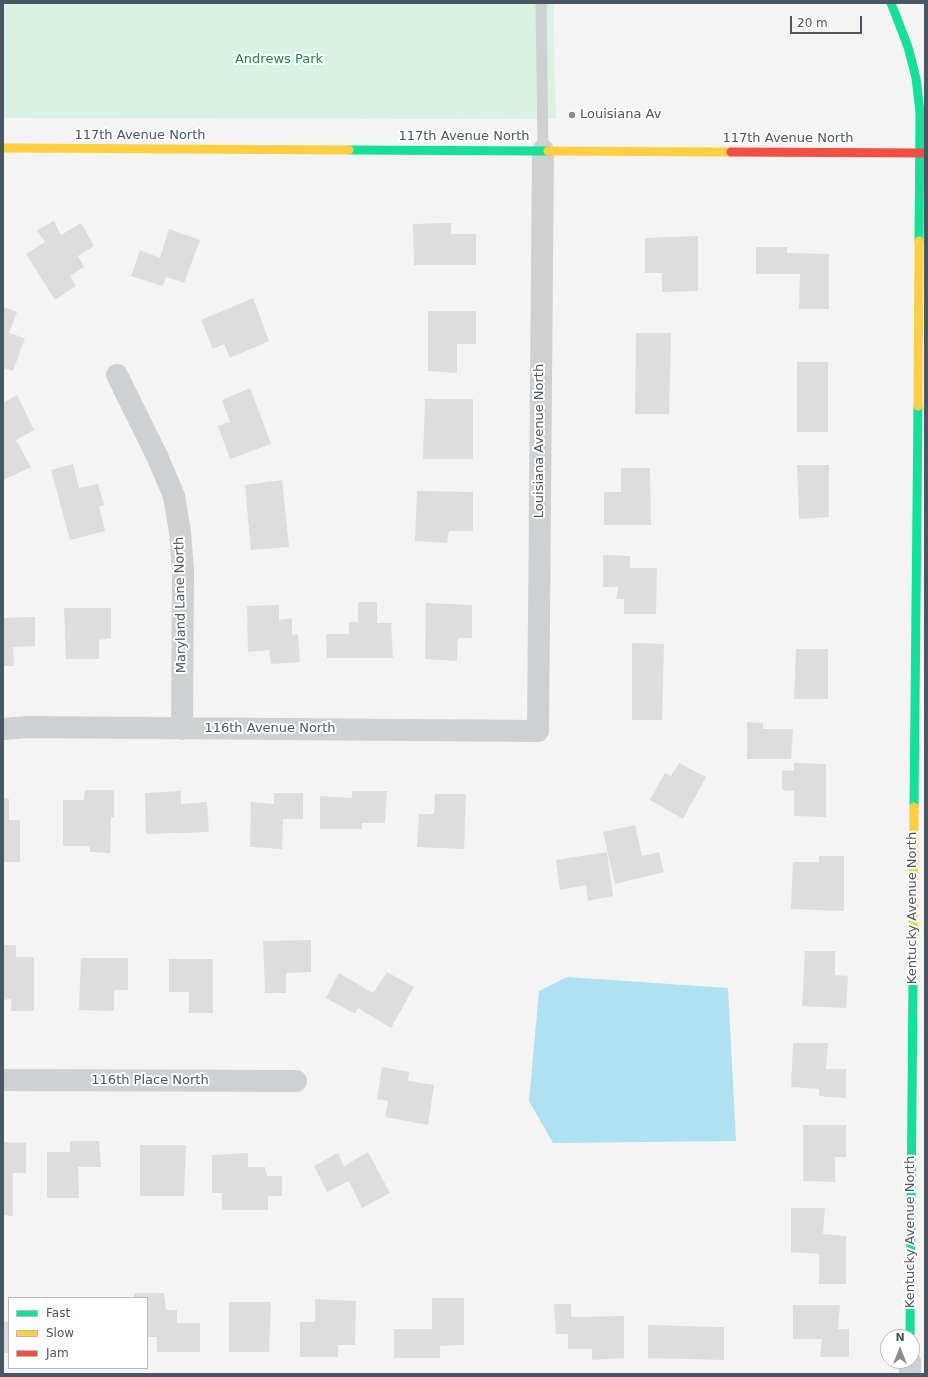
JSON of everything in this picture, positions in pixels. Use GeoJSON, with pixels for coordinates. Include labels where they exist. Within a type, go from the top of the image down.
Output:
{"type":"FeatureCollection","features":[{"type":"Feature","properties":{"kind":"street","name":"Kentucky Avenue North"},"geometry":{"type":"LineString","coordinates":[[891,3],[908,47],[916,78],[923,153],[919,882],[910,1329]]}},
{"type":"Feature","properties":{"kind":"street","name":"117th Avenue North"},"geometry":{"type":"LineString","coordinates":[[3,148],[923,153]]}},
{"type":"Feature","properties":{"kind":"street","name":"Louisiana Avenue North"},"geometry":{"type":"LineString","coordinates":[[538,731],[543,150]]}},
{"type":"Feature","properties":{"kind":"street","name":"Maryland Lane North"},"geometry":{"type":"LineString","coordinates":[[117,375],[157,456],[174,496],[180,532],[183,570],[182,729]]}},
{"type":"Feature","properties":{"kind":"street","name":"116th Avenue North"},"geometry":{"type":"LineString","coordinates":[[3,729],[28,727],[538,731]]}},
{"type":"Feature","properties":{"kind":"street","name":"116th Place North"},"geometry":{"type":"LineString","coordinates":[[3,1080],[296,1081]]}},
{"type":"Feature","properties":{"kind":"lane"},"geometry":{"type":"LineString","coordinates":[[541,3],[543,150]]}},
{"type":"Feature","properties":{"kind":"green space","name":"Andrews Park"},"geometry":{"type":"Polygon","coordinates":[[[3,3],[553,3],[556,119],[3,118],[3,3]]]}},
{"type":"Feature","properties":{"kind":"water"},"geometry":{"type":"Polygon","coordinates":[[[567,977],[728,988],[736,1141],[553,1143],[529,1101],[539,991],[567,977]]]}},
{"type":"Feature","properties":{"kind":"building"},"geometry":{"type":"Polygon","coordinates":[[[54,221],[61,235],[81,223],[94,246],[78,256],[84,267],[70,276],[76,286],[55,300],[26,254],[45,242],[37,230],[54,221]]]}},
{"type":"Feature","properties":{"kind":"building"},"geometry":{"type":"Polygon","coordinates":[[[451,223],[451,234],[476,234],[476,265],[414,265],[413,224],[451,223]]]}},
{"type":"Feature","properties":{"kind":"building"},"geometry":{"type":"Polygon","coordinates":[[[169,229],[200,240],[184,283],[166,277],[163,286],[131,276],[140,250],[160,258],[169,229]]]}},
{"type":"Feature","properties":{"kind":"building"},"geometry":{"type":"Polygon","coordinates":[[[698,236],[698,291],[662,292],[662,273],[645,273],[645,238],[698,236]]]}},
{"type":"Feature","properties":{"kind":"building"},"geometry":{"type":"Polygon","coordinates":[[[756,247],[787,247],[787,253],[829,254],[829,309],[799,309],[800,274],[756,274],[756,247]]]}},
{"type":"Feature","properties":{"kind":"building"},"geometry":{"type":"Polygon","coordinates":[[[253,298],[269,341],[230,358],[224,344],[213,349],[201,320],[253,298]]]}},
{"type":"Feature","properties":{"kind":"building"},"geometry":{"type":"Polygon","coordinates":[[[3,307],[17,312],[9,333],[25,338],[13,371],[3,368],[3,307]]]}},
{"type":"Feature","properties":{"kind":"building"},"geometry":{"type":"Polygon","coordinates":[[[428,311],[476,311],[476,344],[457,344],[457,373],[428,371],[428,311]]]}},
{"type":"Feature","properties":{"kind":"building"},"geometry":{"type":"Polygon","coordinates":[[[636,333],[671,333],[669,414],[635,414],[636,333]]]}},
{"type":"Feature","properties":{"kind":"building"},"geometry":{"type":"Polygon","coordinates":[[[797,362],[828,362],[828,432],[797,432],[797,362]]]}},
{"type":"Feature","properties":{"kind":"building"},"geometry":{"type":"Polygon","coordinates":[[[250,388],[271,444],[230,459],[218,426],[230,422],[222,400],[250,388]]]}},
{"type":"Feature","properties":{"kind":"building"},"geometry":{"type":"Polygon","coordinates":[[[17,395],[34,430],[16,440],[31,467],[3,480],[3,403],[17,395]]]}},
{"type":"Feature","properties":{"kind":"building"},"geometry":{"type":"Polygon","coordinates":[[[425,399],[473,399],[473,459],[423,459],[425,399]]]}},
{"type":"Feature","properties":{"kind":"building"},"geometry":{"type":"Polygon","coordinates":[[[73,464],[79,488],[98,484],[104,505],[99,506],[105,531],[70,540],[51,470],[73,464]]]}},
{"type":"Feature","properties":{"kind":"building"},"geometry":{"type":"Polygon","coordinates":[[[797,465],[829,465],[829,517],[799,519],[797,465]]]}},
{"type":"Feature","properties":{"kind":"building"},"geometry":{"type":"Polygon","coordinates":[[[621,468],[650,468],[651,525],[604,525],[604,492],[621,492],[621,468]]]}},
{"type":"Feature","properties":{"kind":"building"},"geometry":{"type":"Polygon","coordinates":[[[282,480],[289,547],[251,550],[245,485],[282,480]]]}},
{"type":"Feature","properties":{"kind":"building"},"geometry":{"type":"Polygon","coordinates":[[[417,491],[473,492],[473,531],[449,531],[447,543],[415,541],[417,491]]]}},
{"type":"Feature","properties":{"kind":"building"},"geometry":{"type":"Polygon","coordinates":[[[603,555],[630,556],[630,568],[657,568],[656,614],[624,614],[624,599],[616,599],[618,587],[603,587],[603,555]]]}},
{"type":"Feature","properties":{"kind":"building"},"geometry":{"type":"Polygon","coordinates":[[[358,602],[377,602],[377,623],[391,623],[393,658],[327,658],[326,634],[349,634],[349,622],[358,622],[358,602]]]}},
{"type":"Feature","properties":{"kind":"building"},"geometry":{"type":"Polygon","coordinates":[[[426,603],[472,605],[472,638],[458,638],[457,661],[425,659],[426,603]]]}},
{"type":"Feature","properties":{"kind":"building"},"geometry":{"type":"Polygon","coordinates":[[[279,605],[279,620],[292,618],[292,635],[298,634],[300,662],[271,664],[269,650],[248,652],[247,606],[279,605]]]}},
{"type":"Feature","properties":{"kind":"building"},"geometry":{"type":"Polygon","coordinates":[[[64,608],[111,608],[111,638],[99,640],[99,659],[66,659],[64,608]]]}},
{"type":"Feature","properties":{"kind":"building"},"geometry":{"type":"Polygon","coordinates":[[[35,617],[35,646],[13,647],[14,666],[3,666],[3,618],[35,617]]]}},
{"type":"Feature","properties":{"kind":"building"},"geometry":{"type":"Polygon","coordinates":[[[632,643],[664,644],[662,720],[632,720],[632,643]]]}},
{"type":"Feature","properties":{"kind":"building"},"geometry":{"type":"Polygon","coordinates":[[[796,649],[828,649],[828,699],[794,699],[796,649]]]}},
{"type":"Feature","properties":{"kind":"building"},"geometry":{"type":"Polygon","coordinates":[[[747,722],[763,723],[763,729],[793,729],[791,759],[747,759],[747,722]]]}},
{"type":"Feature","properties":{"kind":"building"},"geometry":{"type":"Polygon","coordinates":[[[679,763],[706,777],[683,819],[650,800],[665,773],[671,776],[679,763]]]}},
{"type":"Feature","properties":{"kind":"building"},"geometry":{"type":"Polygon","coordinates":[[[794,763],[826,764],[826,817],[794,816],[794,791],[782,790],[782,770],[794,771],[794,763]]]}},
{"type":"Feature","properties":{"kind":"building"},"geometry":{"type":"Polygon","coordinates":[[[85,790],[114,790],[114,817],[111,817],[110,853],[90,852],[90,846],[63,846],[63,800],[84,800],[85,790]]]}},
{"type":"Feature","properties":{"kind":"building"},"geometry":{"type":"Polygon","coordinates":[[[181,791],[181,804],[207,802],[209,832],[146,834],[145,793],[181,791]]]}},
{"type":"Feature","properties":{"kind":"building"},"geometry":{"type":"Polygon","coordinates":[[[352,791],[387,791],[385,823],[362,823],[362,829],[320,829],[320,796],[352,798],[352,791]]]}},
{"type":"Feature","properties":{"kind":"building"},"geometry":{"type":"Polygon","coordinates":[[[274,793],[303,793],[303,819],[283,819],[282,849],[250,847],[251,802],[274,804],[274,793]]]}},
{"type":"Feature","properties":{"kind":"building"},"geometry":{"type":"Polygon","coordinates":[[[435,794],[466,794],[464,849],[417,847],[419,814],[434,814],[435,794]]]}},
{"type":"Feature","properties":{"kind":"building"},"geometry":{"type":"Polygon","coordinates":[[[3,798],[9,799],[9,820],[20,820],[20,862],[3,862],[3,798]]]}},
{"type":"Feature","properties":{"kind":"building"},"geometry":{"type":"Polygon","coordinates":[[[635,825],[642,856],[659,852],[664,872],[615,884],[603,832],[635,825]]]}},
{"type":"Feature","properties":{"kind":"building"},"geometry":{"type":"Polygon","coordinates":[[[607,852],[613,896],[588,901],[586,885],[560,890],[556,860],[607,852]]]}},
{"type":"Feature","properties":{"kind":"building"},"geometry":{"type":"Polygon","coordinates":[[[819,856],[844,856],[844,911],[791,909],[793,862],[819,862],[819,856]]]}},
{"type":"Feature","properties":{"kind":"building"},"geometry":{"type":"Polygon","coordinates":[[[311,940],[311,972],[286,973],[286,993],[265,993],[263,941],[311,940]]]}},
{"type":"Feature","properties":{"kind":"building"},"geometry":{"type":"Polygon","coordinates":[[[3,945],[16,945],[16,957],[34,957],[34,1011],[11,1011],[11,999],[3,1000],[3,945]]]}},
{"type":"Feature","properties":{"kind":"building"},"geometry":{"type":"Polygon","coordinates":[[[805,951],[835,951],[835,975],[848,976],[846,1008],[802,1006],[805,951]]]}},
{"type":"Feature","properties":{"kind":"building"},"geometry":{"type":"Polygon","coordinates":[[[81,958],[128,958],[128,990],[114,990],[114,1011],[79,1010],[81,958]]]}},
{"type":"Feature","properties":{"kind":"building"},"geometry":{"type":"Polygon","coordinates":[[[169,959],[213,959],[213,1013],[189,1013],[189,992],[169,992],[169,959]]]}},
{"type":"Feature","properties":{"kind":"building"},"geometry":{"type":"Polygon","coordinates":[[[387,972],[414,987],[391,1028],[358,1008],[355,1014],[326,998],[339,973],[373,993],[387,972]]]}},
{"type":"Feature","properties":{"kind":"building"},"geometry":{"type":"Polygon","coordinates":[[[793,1043],[828,1043],[826,1069],[846,1069],[846,1098],[819,1096],[819,1089],[791,1087],[793,1043]]]}},
{"type":"Feature","properties":{"kind":"building"},"geometry":{"type":"Polygon","coordinates":[[[382,1067],[409,1072],[408,1081],[434,1085],[428,1125],[385,1117],[388,1101],[377,1099],[382,1067]]]}},
{"type":"Feature","properties":{"kind":"building"},"geometry":{"type":"Polygon","coordinates":[[[803,1125],[846,1125],[846,1157],[835,1157],[835,1182],[803,1181],[803,1125]]]}},
{"type":"Feature","properties":{"kind":"building"},"geometry":{"type":"Polygon","coordinates":[[[70,1141],[99,1141],[101,1167],[78,1167],[79,1198],[47,1198],[47,1152],[70,1152],[70,1141]]]}},
{"type":"Feature","properties":{"kind":"building"},"geometry":{"type":"Polygon","coordinates":[[[3,1142],[26,1143],[26,1173],[13,1173],[13,1216],[3,1215],[3,1142]]]}},
{"type":"Feature","properties":{"kind":"building"},"geometry":{"type":"Polygon","coordinates":[[[140,1145],[186,1145],[184,1196],[140,1196],[140,1145]]]}},
{"type":"Feature","properties":{"kind":"building"},"geometry":{"type":"Polygon","coordinates":[[[368,1152],[390,1193],[362,1208],[349,1181],[327,1192],[314,1166],[338,1153],[344,1166],[368,1152]]]}},
{"type":"Feature","properties":{"kind":"building"},"geometry":{"type":"Polygon","coordinates":[[[248,1153],[248,1167],[265,1167],[267,1176],[282,1176],[282,1196],[268,1196],[268,1210],[222,1210],[222,1193],[212,1193],[212,1155],[248,1153]]]}},
{"type":"Feature","properties":{"kind":"building"},"geometry":{"type":"Polygon","coordinates":[[[791,1208],[825,1208],[823,1234],[846,1236],[846,1284],[819,1284],[819,1254],[791,1252],[791,1208]]]}},
{"type":"Feature","properties":{"kind":"building"},"geometry":{"type":"Polygon","coordinates":[[[134,1293],[164,1293],[166,1310],[177,1310],[177,1323],[200,1323],[200,1352],[157,1352],[157,1337],[148,1337],[148,1297],[134,1297],[134,1293]]]}},
{"type":"Feature","properties":{"kind":"building"},"geometry":{"type":"Polygon","coordinates":[[[432,1298],[464,1298],[464,1345],[440,1346],[440,1358],[394,1358],[394,1329],[432,1329],[432,1298]]]}},
{"type":"Feature","properties":{"kind":"building"},"geometry":{"type":"Polygon","coordinates":[[[315,1299],[356,1301],[355,1345],[338,1345],[338,1357],[300,1357],[300,1322],[315,1322],[315,1299]]]}},
{"type":"Feature","properties":{"kind":"building"},"geometry":{"type":"Polygon","coordinates":[[[229,1302],[271,1302],[269,1352],[229,1352],[229,1302]]]}},
{"type":"Feature","properties":{"kind":"building"},"geometry":{"type":"Polygon","coordinates":[[[554,1304],[571,1304],[571,1317],[624,1316],[624,1358],[592,1360],[592,1349],[568,1349],[568,1334],[556,1334],[554,1304]]]}},
{"type":"Feature","properties":{"kind":"building"},"geometry":{"type":"Polygon","coordinates":[[[793,1305],[840,1305],[838,1329],[849,1329],[849,1357],[820,1357],[822,1339],[793,1339],[793,1305]]]}},
{"type":"Feature","properties":{"kind":"building"},"geometry":{"type":"Polygon","coordinates":[[[3,1321],[8,1322],[8,1353],[3,1353],[3,1321]]]}},
{"type":"Feature","properties":{"kind":"building"},"geometry":{"type":"Polygon","coordinates":[[[648,1325],[724,1327],[724,1360],[648,1358],[648,1325]]]}},
{"type":"Feature","properties":{"kind":"traffic: fast"},"geometry":{"type":"LineString","coordinates":[[891,3],[908,47],[916,78],[920,112],[919,241]]}},
{"type":"Feature","properties":{"kind":"traffic: fast"},"geometry":{"type":"LineString","coordinates":[[349,150],[548,151]]}},
{"type":"Feature","properties":{"kind":"traffic: fast"},"geometry":{"type":"LineString","coordinates":[[914,807],[918,406]]}},
{"type":"Feature","properties":{"kind":"traffic: fast"},"geometry":{"type":"LineString","coordinates":[[910,1329],[913,980]]}},
{"type":"Feature","properties":{"kind":"traffic: slow"},"geometry":{"type":"LineString","coordinates":[[3,148],[349,150]]}},
{"type":"Feature","properties":{"kind":"traffic: slow"},"geometry":{"type":"LineString","coordinates":[[548,151],[731,152]]}},
{"type":"Feature","properties":{"kind":"traffic: slow"},"geometry":{"type":"LineString","coordinates":[[918,406],[919,241]]}},
{"type":"Feature","properties":{"kind":"traffic: slow"},"geometry":{"type":"LineString","coordinates":[[913,980],[914,807]]}},
{"type":"Feature","properties":{"kind":"traffic: jam"},"geometry":{"type":"LineString","coordinates":[[731,152],[925,153]]}},
{"type":"Feature","properties":{"kind":"place","name":"Louisiana Av"},"geometry":{"type":"Point","coordinates":[572,115]}}]}
